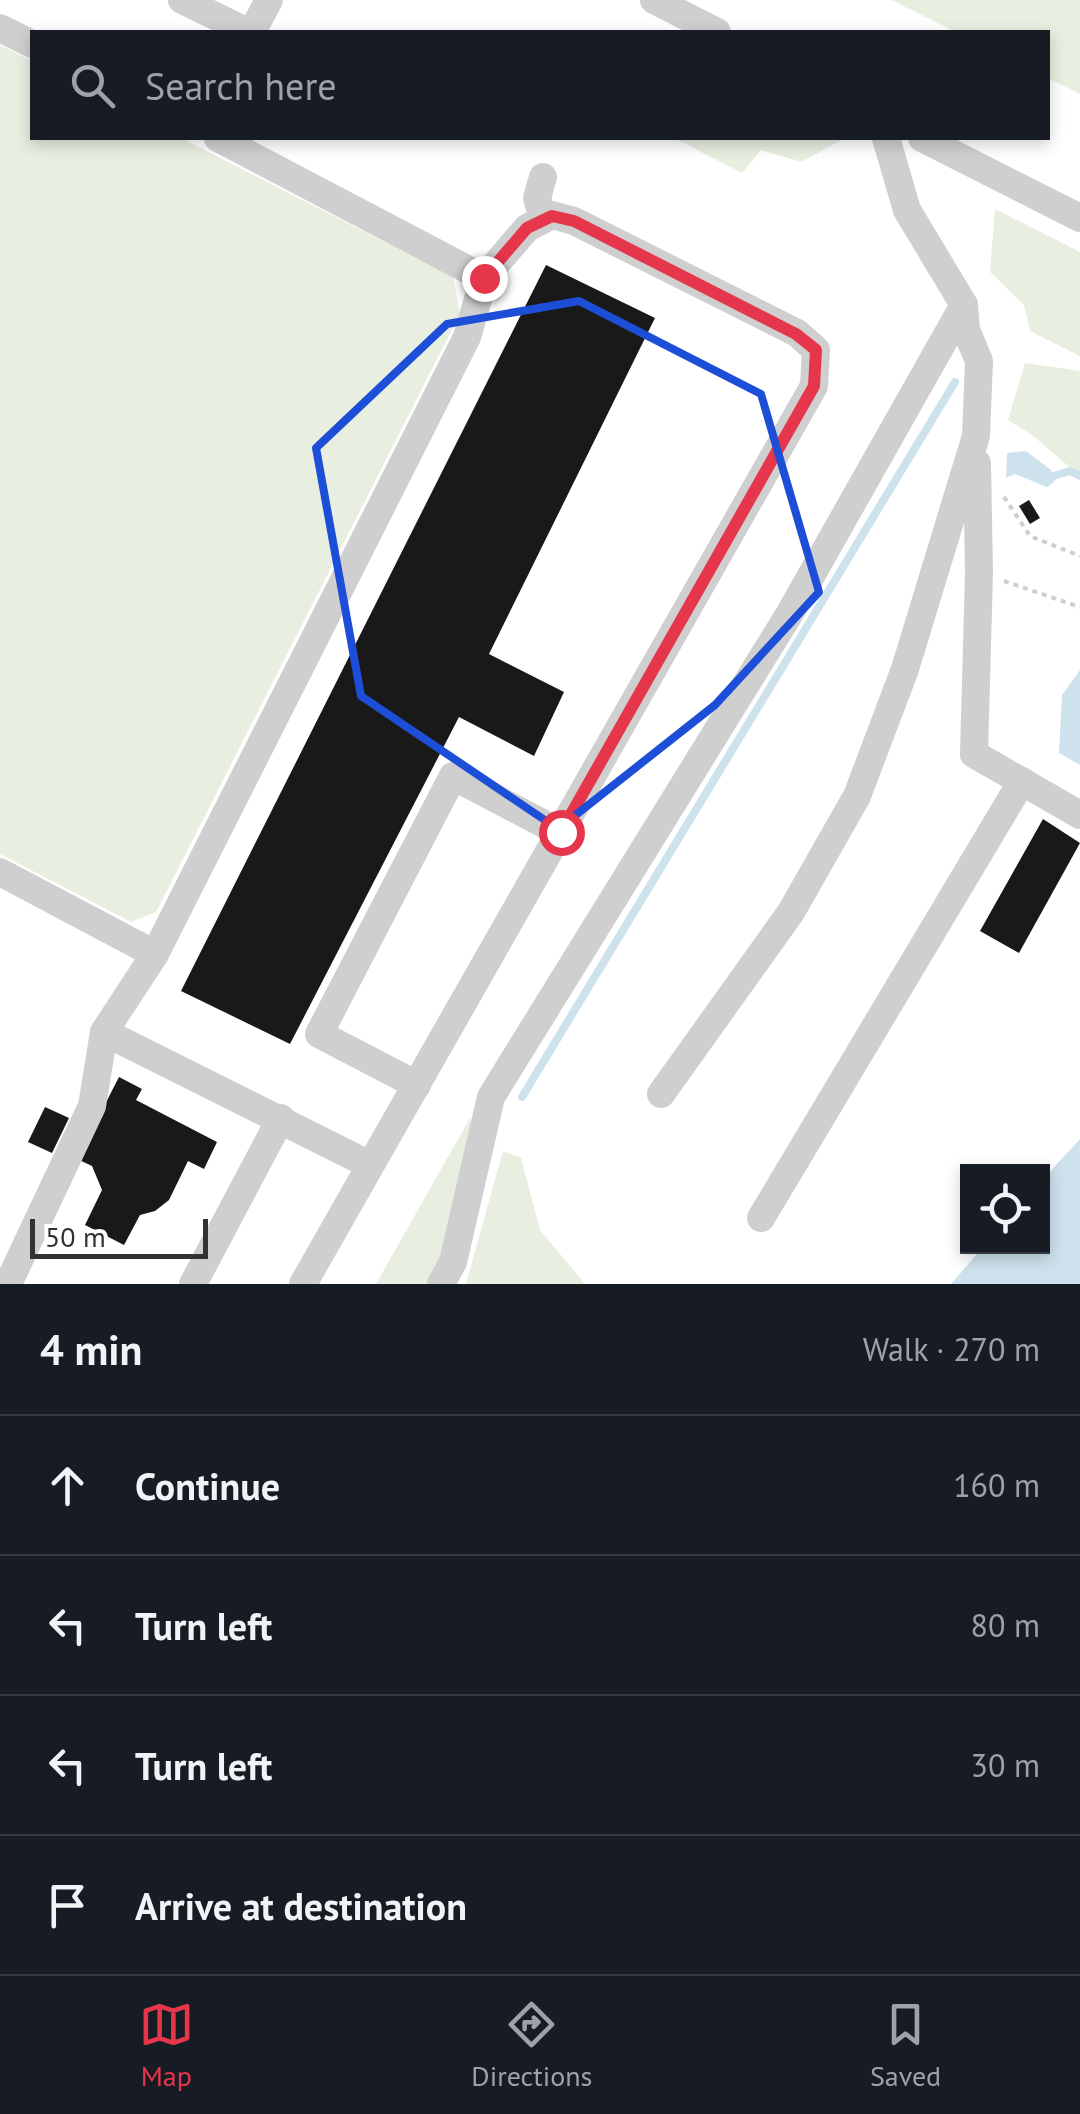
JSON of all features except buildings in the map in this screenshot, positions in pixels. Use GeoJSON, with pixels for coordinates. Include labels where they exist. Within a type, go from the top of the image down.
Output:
{"type":"FeatureCollection","features":[{"type":"Feature","properties":{"kind":"street"},"geometry":{"type":"LineString","coordinates":[[182,0],[246,30]]}},
{"type":"Feature","properties":{"kind":"street"},"geometry":{"type":"LineString","coordinates":[[251,30],[269,0]]}},
{"type":"Feature","properties":{"kind":"street"},"geometry":{"type":"LineString","coordinates":[[654,0],[713,30]]}},
{"type":"Feature","properties":{"kind":"street"},"geometry":{"type":"LineString","coordinates":[[0,28],[30,43]]}},
{"type":"Feature","properties":{"kind":"street"},"geometry":{"type":"LineString","coordinates":[[222,140],[484,278]]}},
{"type":"Feature","properties":{"kind":"street"},"geometry":{"type":"LineString","coordinates":[[887,140],[907,210],[964,305],[966,330],[979,361],[974,754],[1080,815]]}},
{"type":"Feature","properties":{"kind":"street"},"geometry":{"type":"LineString","coordinates":[[926,140],[1080,218]]}},
{"type":"Feature","properties":{"kind":"street"},"geometry":{"type":"LineString","coordinates":[[543,177],[538,198],[543,220]]}},
{"type":"Feature","properties":{"kind":"street"},"geometry":{"type":"LineString","coordinates":[[8,1284],[92,1106],[104,1032],[155,954],[467,337],[484,278],[527,228],[552,216],[574,221],[796,334],[816,350],[814,386],[304,1284]]}},
{"type":"Feature","properties":{"kind":"street"},"geometry":{"type":"LineString","coordinates":[[441,1284],[453,1262],[491,1097],[790,613],[964,305]]}},
{"type":"Feature","properties":{"kind":"street"},"geometry":{"type":"LineString","coordinates":[[661,1094],[791,912],[857,796],[905,669],[976,436]]}},
{"type":"Feature","properties":{"kind":"street"},"geometry":{"type":"LineString","coordinates":[[417,1086],[319,1034],[454,776],[561,832]]}},
{"type":"Feature","properties":{"kind":"street"},"geometry":{"type":"LineString","coordinates":[[760,1218],[1022,781]]}},
{"type":"Feature","properties":{"kind":"street"},"geometry":{"type":"LineString","coordinates":[[0,872],[155,954]]}},
{"type":"Feature","properties":{"kind":"street"},"geometry":{"type":"LineString","coordinates":[[104,1032],[370,1164]]}},
{"type":"Feature","properties":{"kind":"street"},"geometry":{"type":"LineString","coordinates":[[193,1284],[281,1118]]}},
{"type":"Feature","properties":{"kind":"path"},"geometry":{"type":"LineString","coordinates":[[978,493],[1002,493],[1030,536],[1080,556]]}},
{"type":"Feature","properties":{"kind":"path"},"geometry":{"type":"LineString","coordinates":[[979,573],[1080,607]]}},
{"type":"Feature","properties":{"kind":"highlighted area"},"geometry":{"type":"Polygon","coordinates":[[[579,301],[761,394],[819,592],[715,705],[558,829],[361,696],[316,448],[447,324],[579,301]]]}},
{"type":"Feature","properties":{"kind":"shaded area"},"geometry":{"type":"Polygon","coordinates":[[[891,0],[1080,0],[1080,94],[1050,79],[1050,30],[952,30],[891,0]]]}},
{"type":"Feature","properties":{"kind":"shaded area"},"geometry":{"type":"Polygon","coordinates":[[[0,45],[30,60],[30,140],[185,140],[453,277],[460,314],[156,912],[131,922],[0,854],[0,45]]]}},
{"type":"Feature","properties":{"kind":"shaded area"},"geometry":{"type":"Polygon","coordinates":[[[678,140],[840,141],[801,162],[761,150],[742,173],[678,140]]]}},
{"type":"Feature","properties":{"kind":"shaded area"},"geometry":{"type":"Polygon","coordinates":[[[995,209],[1080,252],[1080,356],[1030,331],[1024,305],[990,272],[995,209]]]}},
{"type":"Feature","properties":{"kind":"shaded area"},"geometry":{"type":"Polygon","coordinates":[[[1025,363],[1080,371],[1080,476],[1008,420],[1025,363]]]}},
{"type":"Feature","properties":{"kind":"shaded area"},"geometry":{"type":"Polygon","coordinates":[[[470,1118],[473,1154],[436,1284],[376,1284],[470,1118]]]}},
{"type":"Feature","properties":{"kind":"shaded area"},"geometry":{"type":"Polygon","coordinates":[[[503,1151],[521,1158],[540,1230],[585,1284],[466,1284],[503,1151]]]}},
{"type":"Feature","properties":{"kind":"water"},"geometry":{"type":"Polygon","coordinates":[[[1026,451],[1051,470],[1055,481],[1047,487],[1015,474],[1006,478],[1007,453],[1026,451]]]}},
{"type":"Feature","properties":{"kind":"water"},"geometry":{"type":"Polygon","coordinates":[[[1080,670],[1080,765],[1059,753],[1062,695],[1080,670]]]}},
{"type":"Feature","properties":{"kind":"water"},"geometry":{"type":"Polygon","coordinates":[[[1080,1139],[1080,1284],[951,1284],[977,1254],[1050,1254],[1050,1171],[1080,1139]]]}},
{"type":"Feature","properties":{"kind":"waterway"},"geometry":{"type":"LineString","coordinates":[[522,1097],[955,382]]}},
{"type":"Feature","properties":{"kind":"waterway"},"geometry":{"type":"LineString","coordinates":[[1053,476],[1070,471],[1080,476]]}},
{"type":"Feature","properties":{"kind":"route"},"geometry":{"type":"LineString","coordinates":[[484,278],[500,254],[527,228],[552,216],[574,221],[796,334],[816,350],[814,386],[561,832]]}}]}
